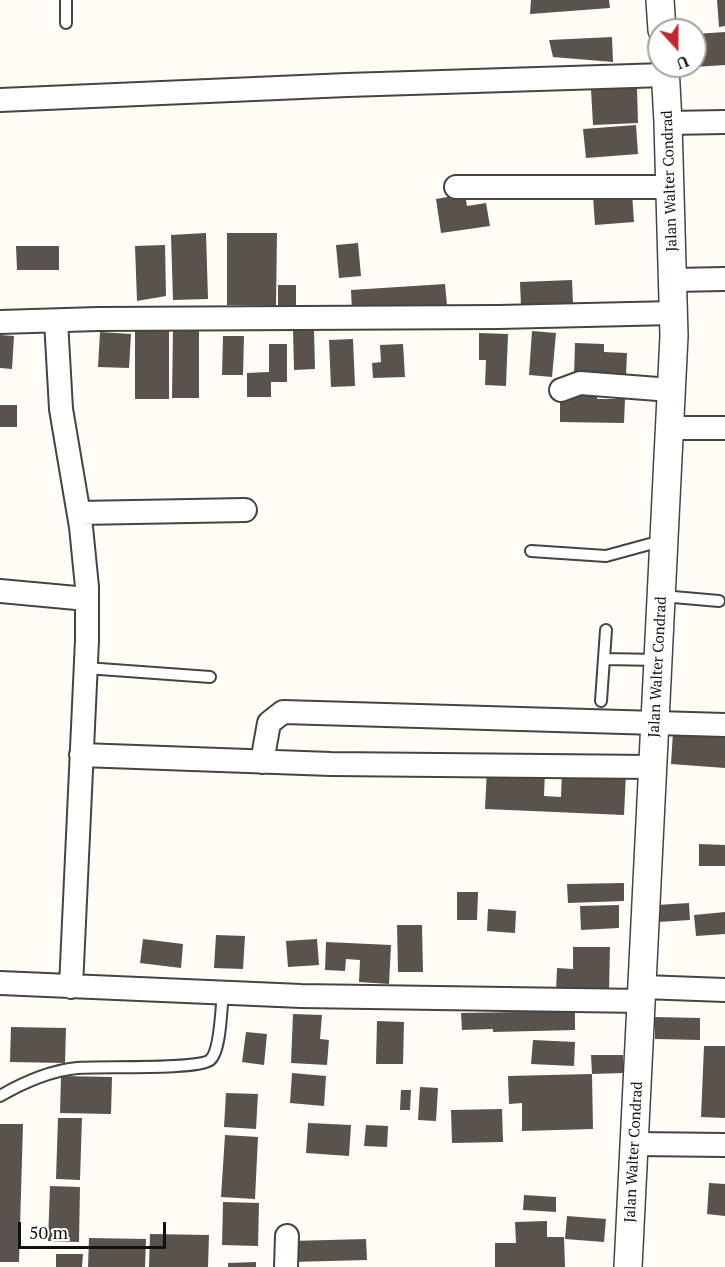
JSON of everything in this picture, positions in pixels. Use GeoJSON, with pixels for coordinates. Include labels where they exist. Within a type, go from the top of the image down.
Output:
{"type":"FeatureCollection","features":[{"type":"Feature","properties":{"kind":"street"},"geometry":{"type":"LineString","coordinates":[[660,0],[661,18]]}},
{"type":"Feature","properties":{"kind":"street"},"geometry":{"type":"LineString","coordinates":[[0,100],[647,71]]}},
{"type":"Feature","properties":{"kind":"street","name":"Jalan Walter Condrad"},"geometry":{"type":"LineString","coordinates":[[628,1267],[643,994],[654,724],[671,428],[674,313],[665,78]]}},
{"type":"Feature","properties":{"kind":"street"},"geometry":{"type":"LineString","coordinates":[[668,123],[725,122]]}},
{"type":"Feature","properties":{"kind":"street"},"geometry":{"type":"LineString","coordinates":[[456,187],[670,187]]}},
{"type":"Feature","properties":{"kind":"street"},"geometry":{"type":"LineString","coordinates":[[673,280],[725,279]]}},
{"type":"Feature","properties":{"kind":"street"},"geometry":{"type":"LineString","coordinates":[[0,322],[674,313]]}},
{"type":"Feature","properties":{"kind":"street"},"geometry":{"type":"LineString","coordinates":[[56,321],[60,399],[79,513],[87,599],[86,668],[71,987]]}},
{"type":"Feature","properties":{"kind":"street"},"geometry":{"type":"LineString","coordinates":[[561,390],[580,383],[671,390]]}},
{"type":"Feature","properties":{"kind":"street"},"geometry":{"type":"LineString","coordinates":[[671,428],[725,428]]}},
{"type":"Feature","properties":{"kind":"street"},"geometry":{"type":"LineString","coordinates":[[79,513],[244,510]]}},
{"type":"Feature","properties":{"kind":"street"},"geometry":{"type":"LineString","coordinates":[[0,591],[87,599]]}},
{"type":"Feature","properties":{"kind":"street"},"geometry":{"type":"LineString","coordinates":[[262,762],[269,723],[283,712],[725,725]]}},
{"type":"Feature","properties":{"kind":"street"},"geometry":{"type":"LineString","coordinates":[[81,755],[262,762],[652,767]]}},
{"type":"Feature","properties":{"kind":"street"},"geometry":{"type":"LineString","coordinates":[[0,983],[301,996],[643,994],[725,990]]}},
{"type":"Feature","properties":{"kind":"street"},"geometry":{"type":"LineString","coordinates":[[635,1144],[725,1145]]}},
{"type":"Feature","properties":{"kind":"street"},"geometry":{"type":"LineString","coordinates":[[286,1267],[287,1236]]}},
{"type":"Feature","properties":{"kind":"lane"},"geometry":{"type":"LineString","coordinates":[[66,0],[66,23]]}},
{"type":"Feature","properties":{"kind":"lane"},"geometry":{"type":"LineString","coordinates":[[531,551],[606,556],[650,544],[664,544]]}},
{"type":"Feature","properties":{"kind":"lane"},"geometry":{"type":"LineString","coordinates":[[661,596],[719,601]]}},
{"type":"Feature","properties":{"kind":"lane"},"geometry":{"type":"LineString","coordinates":[[601,701],[606,630]]}},
{"type":"Feature","properties":{"kind":"lane"},"geometry":{"type":"LineString","coordinates":[[605,658],[658,660]]}},
{"type":"Feature","properties":{"kind":"lane"},"geometry":{"type":"LineString","coordinates":[[86,668],[210,677]]}},
{"type":"Feature","properties":{"kind":"lane"},"geometry":{"type":"LineString","coordinates":[[0,1096],[43,1076],[76,1068],[158,1066],[205,1062],[214,1054],[223,993]]}},
{"type":"Feature","properties":{"kind":"building"},"geometry":{"type":"Polygon","coordinates":[[[531,0],[609,0],[610,8],[530,14],[531,0]]]}},
{"type":"Feature","properties":{"kind":"building"},"geometry":{"type":"Polygon","coordinates":[[[717,0],[725,0],[725,26],[719,27],[717,0]]]}},
{"type":"Feature","properties":{"kind":"building"},"geometry":{"type":"Polygon","coordinates":[[[725,32],[725,65],[707,66],[707,33],[725,32]]]}},
{"type":"Feature","properties":{"kind":"building"},"geometry":{"type":"Polygon","coordinates":[[[612,37],[613,62],[553,57],[549,40],[612,37]]]}},
{"type":"Feature","properties":{"kind":"building"},"geometry":{"type":"Polygon","coordinates":[[[637,88],[638,123],[593,125],[591,89],[637,88]]]}},
{"type":"Feature","properties":{"kind":"building"},"geometry":{"type":"Polygon","coordinates":[[[636,125],[638,154],[586,158],[583,129],[636,125]]]}},
{"type":"Feature","properties":{"kind":"building"},"geometry":{"type":"Polygon","coordinates":[[[632,193],[634,222],[595,225],[593,196],[632,193]]]}},
{"type":"Feature","properties":{"kind":"building"},"geometry":{"type":"Polygon","coordinates":[[[465,194],[467,206],[486,203],[490,226],[441,233],[436,199],[465,194]]]}},
{"type":"Feature","properties":{"kind":"building"},"geometry":{"type":"Polygon","coordinates":[[[206,233],[208,299],[173,300],[171,235],[206,233]]]}},
{"type":"Feature","properties":{"kind":"building"},"geometry":{"type":"Polygon","coordinates":[[[227,233],[277,233],[276,306],[227,305],[227,233]]]}},
{"type":"Feature","properties":{"kind":"building"},"geometry":{"type":"Polygon","coordinates":[[[358,243],[361,276],[339,278],[336,245],[358,243]]]}},
{"type":"Feature","properties":{"kind":"building"},"geometry":{"type":"Polygon","coordinates":[[[165,245],[166,296],[137,301],[135,246],[165,245]]]}},
{"type":"Feature","properties":{"kind":"building"},"geometry":{"type":"Polygon","coordinates":[[[16,246],[59,246],[59,270],[17,270],[16,246]]]}},
{"type":"Feature","properties":{"kind":"building"},"geometry":{"type":"Polygon","coordinates":[[[572,280],[573,304],[521,306],[520,282],[572,280]]]}},
{"type":"Feature","properties":{"kind":"building"},"geometry":{"type":"Polygon","coordinates":[[[445,284],[447,305],[352,311],[351,290],[445,284]]]}},
{"type":"Feature","properties":{"kind":"building"},"geometry":{"type":"Polygon","coordinates":[[[278,285],[296,285],[296,311],[278,311],[278,285]]]}},
{"type":"Feature","properties":{"kind":"building"},"geometry":{"type":"Polygon","coordinates":[[[135,328],[169,328],[169,399],[135,399],[135,328]]]}},
{"type":"Feature","properties":{"kind":"building"},"geometry":{"type":"Polygon","coordinates":[[[173,328],[199,328],[199,398],[172,398],[173,328]]]}},
{"type":"Feature","properties":{"kind":"building"},"geometry":{"type":"Polygon","coordinates":[[[314,329],[315,369],[294,370],[293,330],[314,329]]]}},
{"type":"Feature","properties":{"kind":"building"},"geometry":{"type":"Polygon","coordinates":[[[532,331],[556,333],[552,377],[529,375],[532,331]]]}},
{"type":"Feature","properties":{"kind":"building"},"geometry":{"type":"Polygon","coordinates":[[[100,332],[131,334],[129,368],[98,367],[100,332]]]}},
{"type":"Feature","properties":{"kind":"building"},"geometry":{"type":"Polygon","coordinates":[[[479,333],[508,334],[506,386],[485,385],[486,360],[479,360],[479,333]]]}},
{"type":"Feature","properties":{"kind":"building"},"geometry":{"type":"Polygon","coordinates":[[[0,335],[14,336],[12,369],[0,368],[0,335]]]}},
{"type":"Feature","properties":{"kind":"building"},"geometry":{"type":"Polygon","coordinates":[[[223,336],[244,336],[243,375],[222,375],[223,336]]]}},
{"type":"Feature","properties":{"kind":"building"},"geometry":{"type":"Polygon","coordinates":[[[353,339],[355,386],[331,387],[329,340],[353,339]]]}},
{"type":"Feature","properties":{"kind":"building"},"geometry":{"type":"Polygon","coordinates":[[[575,343],[604,344],[604,352],[627,353],[626,376],[574,375],[575,343]]]}},
{"type":"Feature","properties":{"kind":"building"},"geometry":{"type":"Polygon","coordinates":[[[269,344],[287,344],[287,382],[271,382],[271,397],[247,397],[247,373],[269,372],[269,344]]]}},
{"type":"Feature","properties":{"kind":"building"},"geometry":{"type":"Polygon","coordinates":[[[403,344],[405,377],[373,378],[372,363],[381,362],[380,345],[403,344]]]}},
{"type":"Feature","properties":{"kind":"building"},"geometry":{"type":"Polygon","coordinates":[[[571,392],[598,392],[597,399],[625,399],[624,423],[560,422],[560,399],[570,399],[571,392]]]}},
{"type":"Feature","properties":{"kind":"building"},"geometry":{"type":"Polygon","coordinates":[[[0,405],[17,405],[17,427],[0,427],[0,405]]]}},
{"type":"Feature","properties":{"kind":"building"},"geometry":{"type":"Polygon","coordinates":[[[673,732],[725,735],[725,768],[671,764],[673,732]]]}},
{"type":"Feature","properties":{"kind":"building"},"geometry":{"type":"Polygon","coordinates":[[[487,768],[545,771],[544,796],[561,797],[562,770],[626,773],[624,815],[485,809],[487,768]]]}},
{"type":"Feature","properties":{"kind":"building"},"geometry":{"type":"Polygon","coordinates":[[[699,844],[725,845],[725,866],[699,866],[699,844]]]}},
{"type":"Feature","properties":{"kind":"building"},"geometry":{"type":"Polygon","coordinates":[[[624,883],[624,901],[568,903],[567,884],[624,883]]]}},
{"type":"Feature","properties":{"kind":"building"},"geometry":{"type":"Polygon","coordinates":[[[457,892],[478,892],[477,920],[457,920],[457,892]]]}},
{"type":"Feature","properties":{"kind":"building"},"geometry":{"type":"Polygon","coordinates":[[[689,903],[690,920],[658,922],[657,905],[689,903]]]}},
{"type":"Feature","properties":{"kind":"building"},"geometry":{"type":"Polygon","coordinates":[[[619,905],[619,928],[581,930],[580,906],[619,905]]]}},
{"type":"Feature","properties":{"kind":"building"},"geometry":{"type":"Polygon","coordinates":[[[488,909],[516,911],[515,933],[487,931],[488,909]]]}},
{"type":"Feature","properties":{"kind":"building"},"geometry":{"type":"Polygon","coordinates":[[[725,912],[725,934],[696,936],[694,915],[725,912]]]}},
{"type":"Feature","properties":{"kind":"building"},"geometry":{"type":"Polygon","coordinates":[[[397,925],[422,925],[423,972],[398,972],[397,925]]]}},
{"type":"Feature","properties":{"kind":"building"},"geometry":{"type":"Polygon","coordinates":[[[216,935],[245,936],[243,969],[214,968],[216,935]]]}},
{"type":"Feature","properties":{"kind":"building"},"geometry":{"type":"Polygon","coordinates":[[[143,939],[183,944],[181,968],[140,963],[143,939]]]}},
{"type":"Feature","properties":{"kind":"building"},"geometry":{"type":"Polygon","coordinates":[[[317,939],[319,965],[288,967],[286,941],[317,939]]]}},
{"type":"Feature","properties":{"kind":"building"},"geometry":{"type":"Polygon","coordinates":[[[326,942],[391,945],[389,984],[359,982],[360,960],[346,959],[345,971],[325,970],[326,942]]]}},
{"type":"Feature","properties":{"kind":"building"},"geometry":{"type":"Polygon","coordinates":[[[573,947],[610,947],[609,992],[556,992],[557,968],[573,969],[573,947]]]}},
{"type":"Feature","properties":{"kind":"building"},"geometry":{"type":"Polygon","coordinates":[[[575,1011],[575,1030],[493,1032],[493,1029],[462,1030],[461,1013],[575,1011]]]}},
{"type":"Feature","properties":{"kind":"building"},"geometry":{"type":"Polygon","coordinates":[[[293,1014],[322,1015],[320,1039],[329,1040],[327,1065],[291,1063],[293,1014]]]}},
{"type":"Feature","properties":{"kind":"building"},"geometry":{"type":"Polygon","coordinates":[[[655,1017],[700,1018],[700,1040],[655,1039],[655,1017]]]}},
{"type":"Feature","properties":{"kind":"building"},"geometry":{"type":"Polygon","coordinates":[[[377,1021],[404,1022],[403,1064],[376,1064],[377,1021]]]}},
{"type":"Feature","properties":{"kind":"building"},"geometry":{"type":"Polygon","coordinates":[[[11,1027],[66,1028],[65,1063],[10,1062],[11,1027]]]}},
{"type":"Feature","properties":{"kind":"building"},"geometry":{"type":"Polygon","coordinates":[[[246,1032],[267,1034],[264,1065],[242,1062],[246,1032]]]}},
{"type":"Feature","properties":{"kind":"building"},"geometry":{"type":"Polygon","coordinates":[[[533,1040],[575,1042],[574,1066],[531,1064],[533,1040]]]}},
{"type":"Feature","properties":{"kind":"building"},"geometry":{"type":"Polygon","coordinates":[[[704,1046],[725,1046],[725,1118],[701,1117],[704,1046]]]}},
{"type":"Feature","properties":{"kind":"building"},"geometry":{"type":"Polygon","coordinates":[[[591,1055],[623,1055],[623,1073],[592,1074],[591,1055]]]}},
{"type":"Feature","properties":{"kind":"building"},"geometry":{"type":"Polygon","coordinates":[[[292,1073],[326,1076],[324,1106],[290,1103],[292,1073]]]}},
{"type":"Feature","properties":{"kind":"building"},"geometry":{"type":"Polygon","coordinates":[[[592,1074],[593,1129],[522,1131],[522,1103],[509,1104],[508,1076],[592,1074]]]}},
{"type":"Feature","properties":{"kind":"building"},"geometry":{"type":"Polygon","coordinates":[[[61,1076],[112,1077],[111,1114],[60,1113],[61,1076]]]}},
{"type":"Feature","properties":{"kind":"building"},"geometry":{"type":"Polygon","coordinates":[[[420,1087],[438,1088],[436,1121],[418,1120],[420,1087]]]}},
{"type":"Feature","properties":{"kind":"building"},"geometry":{"type":"Polygon","coordinates":[[[401,1090],[411,1090],[410,1110],[400,1110],[401,1090]]]}},
{"type":"Feature","properties":{"kind":"building"},"geometry":{"type":"Polygon","coordinates":[[[226,1093],[258,1094],[256,1129],[224,1127],[226,1093]]]}},
{"type":"Feature","properties":{"kind":"building"},"geometry":{"type":"Polygon","coordinates":[[[502,1109],[503,1142],[452,1143],[451,1110],[502,1109]]]}},
{"type":"Feature","properties":{"kind":"building"},"geometry":{"type":"Polygon","coordinates":[[[58,1118],[82,1118],[80,1180],[56,1179],[58,1118]]]}},
{"type":"Feature","properties":{"kind":"building"},"geometry":{"type":"Polygon","coordinates":[[[308,1123],[351,1125],[349,1156],[306,1153],[308,1123]]]}},
{"type":"Feature","properties":{"kind":"building"},"geometry":{"type":"Polygon","coordinates":[[[0,1124],[23,1124],[19,1262],[0,1262],[0,1124]]]}},
{"type":"Feature","properties":{"kind":"building"},"geometry":{"type":"Polygon","coordinates":[[[366,1125],[388,1126],[387,1147],[364,1146],[366,1125]]]}},
{"type":"Feature","properties":{"kind":"building"},"geometry":{"type":"Polygon","coordinates":[[[225,1135],[258,1137],[255,1199],[221,1197],[225,1135]]]}},
{"type":"Feature","properties":{"kind":"building"},"geometry":{"type":"Polygon","coordinates":[[[709,1183],[725,1184],[725,1216],[707,1214],[709,1183]]]}},
{"type":"Feature","properties":{"kind":"building"},"geometry":{"type":"Polygon","coordinates":[[[50,1186],[80,1187],[79,1242],[48,1241],[50,1186]]]}},
{"type":"Feature","properties":{"kind":"building"},"geometry":{"type":"Polygon","coordinates":[[[524,1195],[556,1197],[556,1212],[523,1210],[524,1195]]]}},
{"type":"Feature","properties":{"kind":"building"},"geometry":{"type":"Polygon","coordinates":[[[223,1202],[259,1203],[258,1246],[222,1245],[223,1202]]]}},
{"type":"Feature","properties":{"kind":"building"},"geometry":{"type":"Polygon","coordinates":[[[567,1216],[606,1219],[604,1242],[565,1239],[567,1216]]]}},
{"type":"Feature","properties":{"kind":"building"},"geometry":{"type":"Polygon","coordinates":[[[547,1221],[547,1237],[564,1237],[565,1267],[495,1267],[495,1243],[516,1243],[515,1222],[547,1221]]]}},
{"type":"Feature","properties":{"kind":"building"},"geometry":{"type":"Polygon","coordinates":[[[150,1234],[209,1235],[208,1267],[149,1267],[150,1234]]]}},
{"type":"Feature","properties":{"kind":"building"},"geometry":{"type":"Polygon","coordinates":[[[89,1238],[146,1239],[145,1267],[88,1267],[89,1238]]]}},
{"type":"Feature","properties":{"kind":"building"},"geometry":{"type":"Polygon","coordinates":[[[366,1239],[367,1260],[292,1262],[291,1241],[366,1239]]]}},
{"type":"Feature","properties":{"kind":"building"},"geometry":{"type":"Polygon","coordinates":[[[56,1254],[83,1254],[82,1267],[56,1267],[56,1254]]]}},
{"type":"Feature","properties":{"kind":"building"},"geometry":{"type":"Polygon","coordinates":[[[256,1262],[256,1267],[228,1267],[228,1263],[256,1262]]]}}]}
